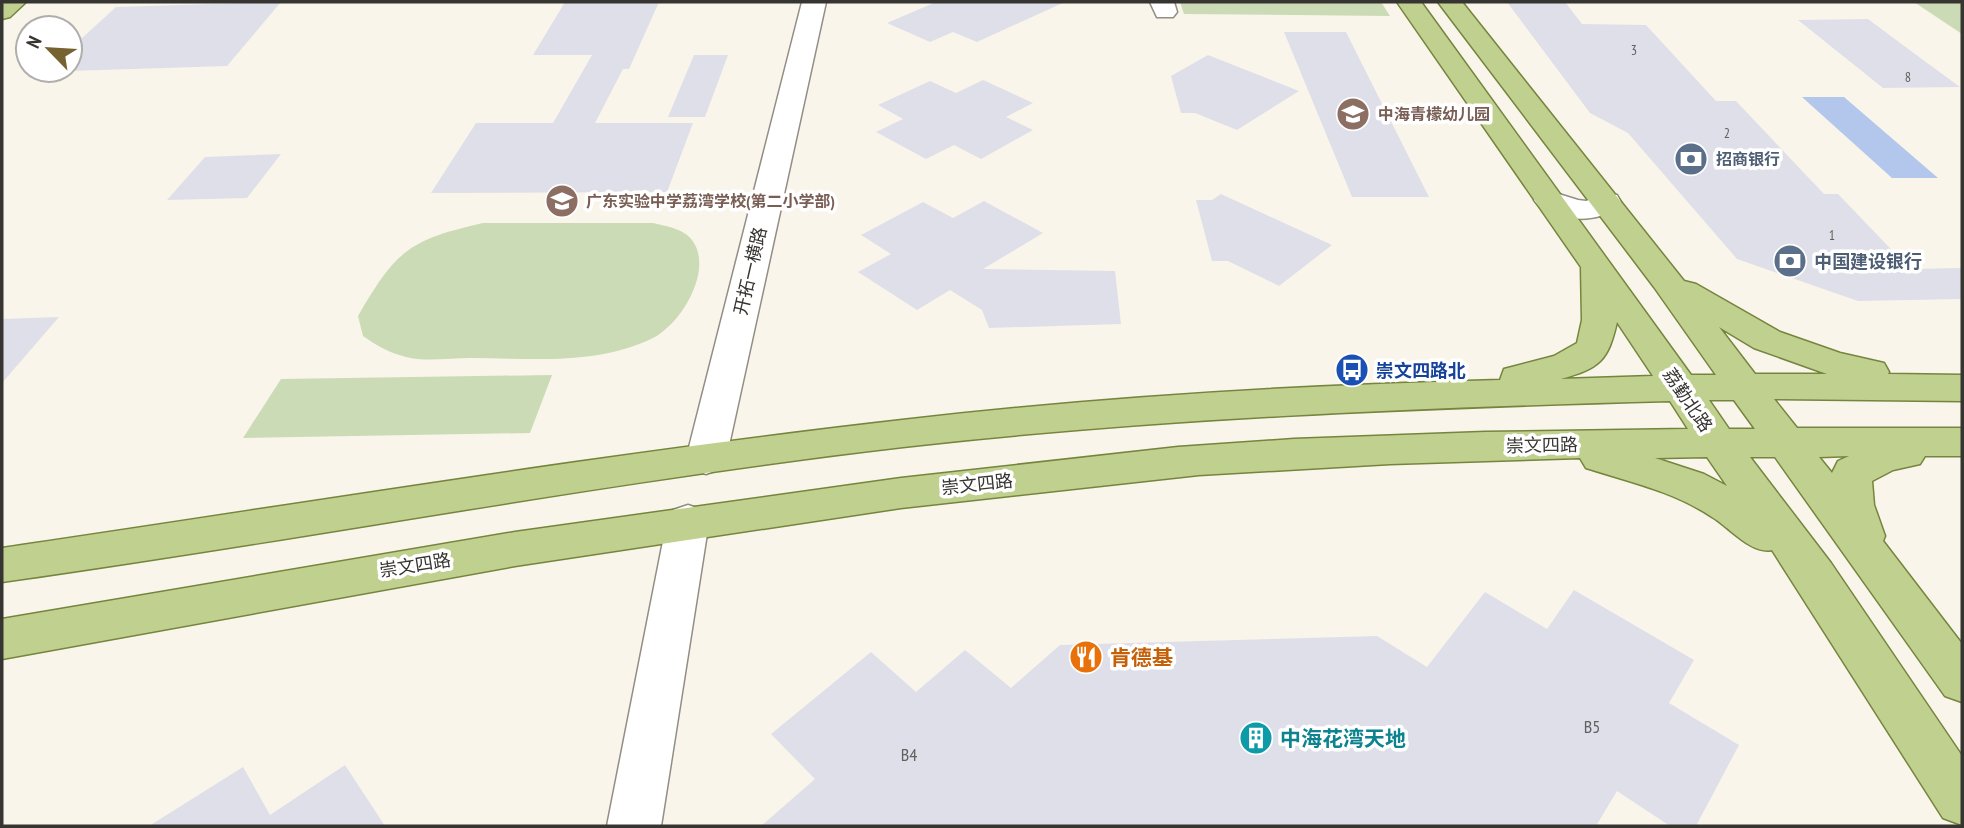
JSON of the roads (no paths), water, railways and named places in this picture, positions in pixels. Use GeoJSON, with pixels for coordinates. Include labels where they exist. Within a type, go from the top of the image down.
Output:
{"type":"FeatureCollection","features":[{"type":"Feature","properties":{"kind":"main road"},"geometry":{"type":"LineString","coordinates":[[2,12],[14,2]]}},
{"type":"Feature","properties":{"kind":"main road","name":"荔勤北路"},"geometry":{"type":"LineString","coordinates":[[1409,2],[1597,266],[1679,388],[1815,576],[1962,800]]}},
{"type":"Feature","properties":{"kind":"main road"},"geometry":{"type":"LineString","coordinates":[[1450,2],[1667,280],[1962,681]]}},
{"type":"Feature","properties":{"kind":"main road"},"geometry":{"type":"LineString","coordinates":[[1457,394],[1566,365],[1593,349],[1601,320],[1597,266]]}},
{"type":"Feature","properties":{"kind":"main road"},"geometry":{"type":"LineString","coordinates":[[1667,280],[1767,340],[1832,363],[1957,388]]}},
{"type":"Feature","properties":{"kind":"main road"},"geometry":{"type":"LineString","coordinates":[[2,565],[706,459],[906,433],[1205,406],[1404,396],[1746,387],[1957,388]]}},
{"type":"Feature","properties":{"kind":"main road"},"geometry":{"type":"LineString","coordinates":[[1404,396],[1433,407],[1445,425],[1430,447]]}},
{"type":"Feature","properties":{"kind":"main road","name":"崇文四路"},"geometry":{"type":"LineString","coordinates":[[2,639],[354,575],[688,520],[952,487],[1196,461],[1430,447],[1718,443],[1962,445]]}},
{"type":"Feature","properties":{"kind":"main road"},"geometry":{"type":"LineString","coordinates":[[1539,445],[1628,464],[1702,489],[1732,506],[1815,576]]}},
{"type":"Feature","properties":{"kind":"main road"},"geometry":{"type":"LineString","coordinates":[[1883,576],[1854,514],[1850,488],[1852,472],[1886,456],[1962,445]]}},
{"type":"Feature","properties":{"kind":"street","name":"开拓一横路"},"geometry":{"type":"LineString","coordinates":[[706,459],[814,2]]}},
{"type":"Feature","properties":{"kind":"street"},"geometry":{"type":"LineString","coordinates":[[1549,200],[1577,210],[1596,209],[1605,202]]}},
{"type":"Feature","properties":{"kind":"street"},"geometry":{"type":"LineString","coordinates":[[634,826],[688,520]]}},
{"type":"Feature","properties":{"kind":"water"},"geometry":{"type":"Polygon","coordinates":[[[1802,97],[1844,97],[1938,178],[1892,178],[1802,97]]]}},
{"type":"Feature","properties":{"kind":"place","name":"中海青檬幼儿园"},"geometry":{"type":"Point","coordinates":[1353,114]}},
{"type":"Feature","properties":{"kind":"place","name":"招商银行"},"geometry":{"type":"Point","coordinates":[1691,159]}},
{"type":"Feature","properties":{"kind":"place","name":"广东实验中学荔湾学校(第二小学部)"},"geometry":{"type":"Point","coordinates":[562,201]}},
{"type":"Feature","properties":{"kind":"place","name":"中国建设银行"},"geometry":{"type":"Point","coordinates":[1790,261]}},
{"type":"Feature","properties":{"kind":"place","name":"崇文四路北"},"geometry":{"type":"Point","coordinates":[1352,370]}},
{"type":"Feature","properties":{"kind":"place","name":"肯德基"},"geometry":{"type":"Point","coordinates":[1086,657]}},
{"type":"Feature","properties":{"kind":"place","name":"中海花湾天地"},"geometry":{"type":"Point","coordinates":[1256,738]}}]}
